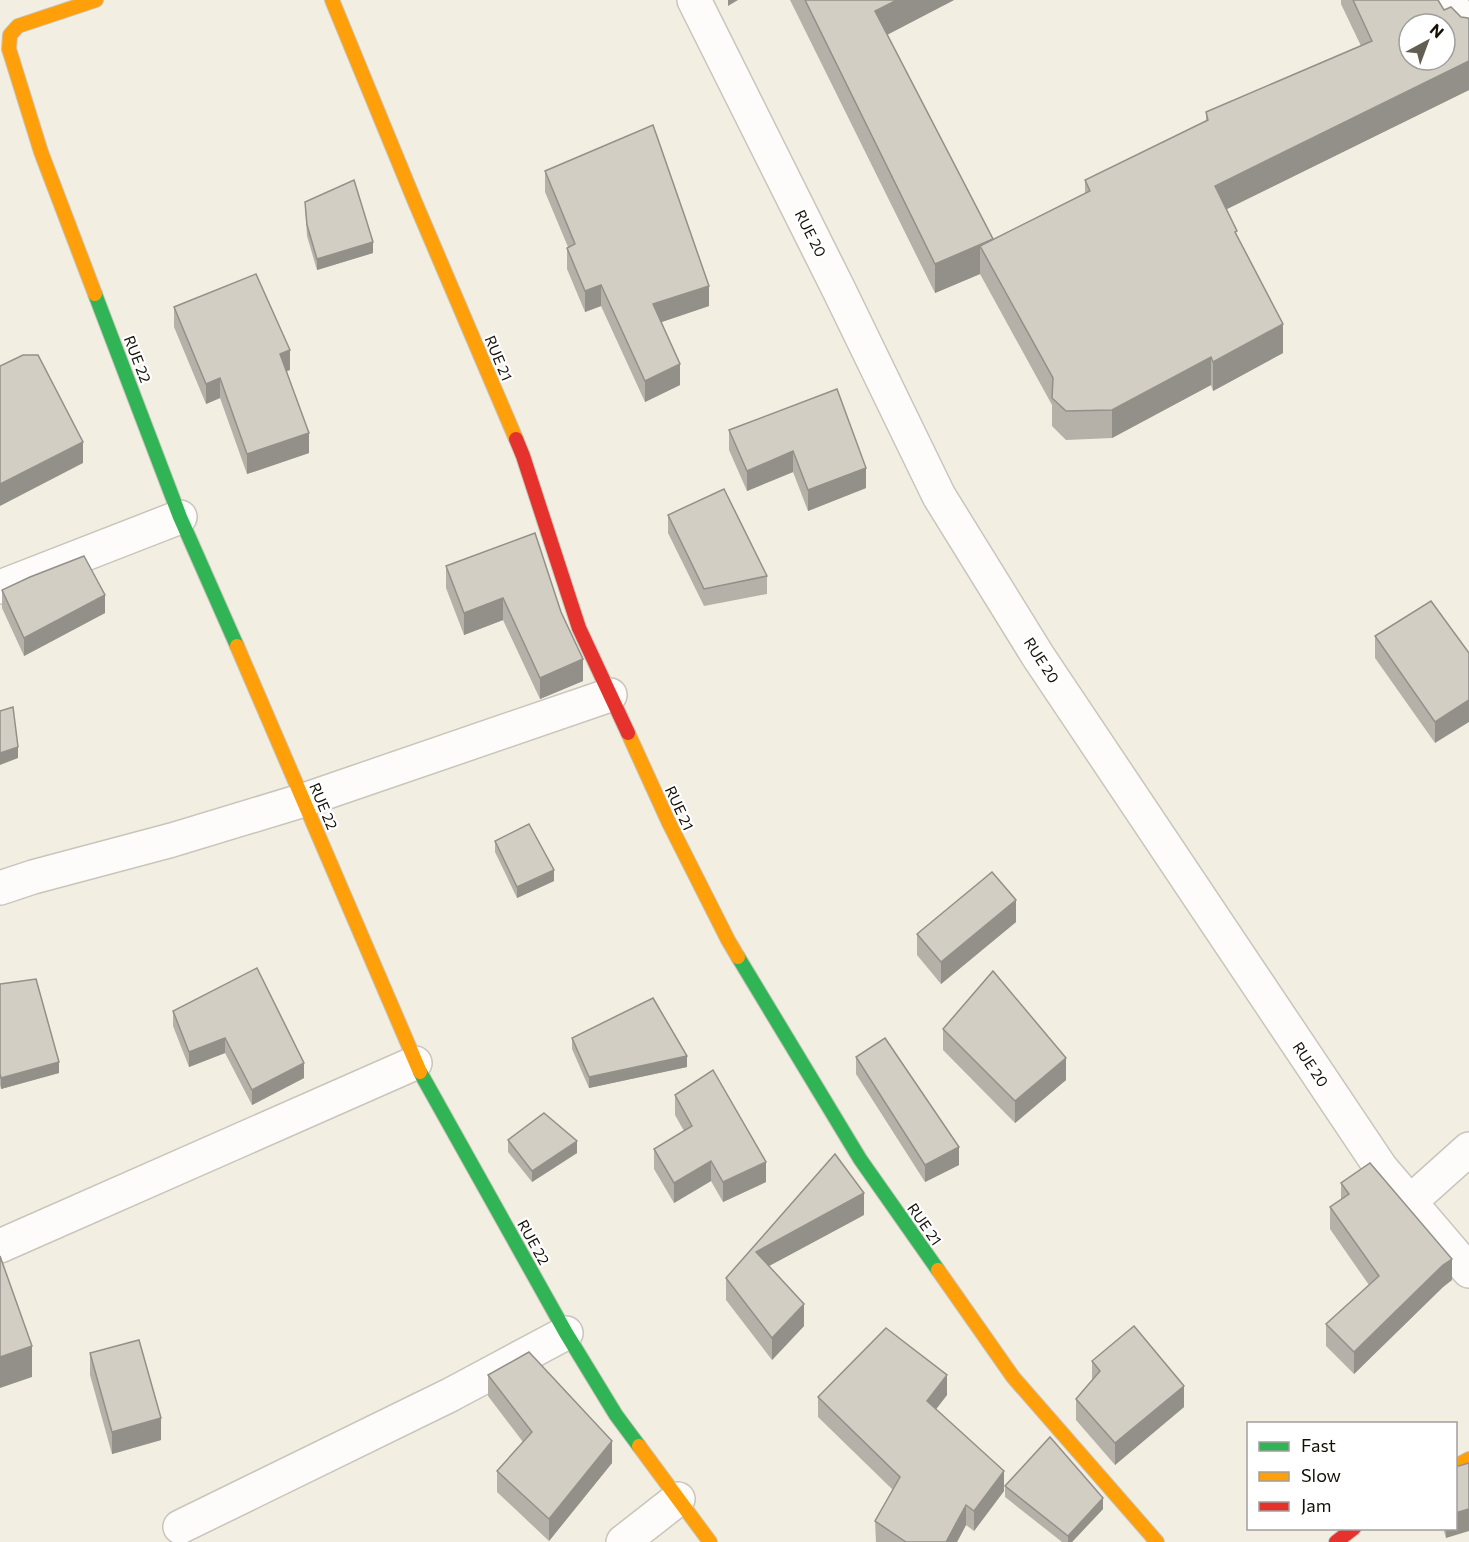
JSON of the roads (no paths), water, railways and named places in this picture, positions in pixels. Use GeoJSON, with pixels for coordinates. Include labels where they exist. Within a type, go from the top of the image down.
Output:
{"type":"FeatureCollection","features":[{"type":"Feature","properties":{"kind":"street","name":"RUE 22"},"geometry":{"type":"LineString","coordinates":[[96,0],[18,26],[10,35],[9,49],[41,152],[180,517],[304,800],[415,1063],[566,1333],[616,1415],[710,1542]]}},
{"type":"Feature","properties":{"kind":"street","name":"RUE 21"},"geometry":{"type":"LineString","coordinates":[[332,0],[523,456],[579,628],[669,823],[728,940],[860,1159],[1013,1377],[1157,1542]]}},
{"type":"Feature","properties":{"kind":"street","name":"RUE 20"},"geometry":{"type":"LineString","coordinates":[[694,0],[939,496],[1058,685],[1381,1168],[1469,1271]]}},
{"type":"Feature","properties":{"kind":"street"},"geometry":{"type":"LineString","coordinates":[[1448,0],[1469,29]]}},
{"type":"Feature","properties":{"kind":"street"},"geometry":{"type":"LineString","coordinates":[[0,587],[180,517]]}},
{"type":"Feature","properties":{"kind":"street"},"geometry":{"type":"LineString","coordinates":[[0,888],[304,800],[610,695]]}},
{"type":"Feature","properties":{"kind":"street"},"geometry":{"type":"LineString","coordinates":[[0,1246],[415,1063]]}},
{"type":"Feature","properties":{"kind":"street"},"geometry":{"type":"LineString","coordinates":[[1411,1201],[1469,1149]]}},
{"type":"Feature","properties":{"kind":"street"},"geometry":{"type":"LineString","coordinates":[[180,1527],[450,1395],[566,1333]]}},
{"type":"Feature","properties":{"kind":"street"},"geometry":{"type":"LineString","coordinates":[[623,1542],[678,1499]]}},
{"type":"Feature","properties":{"kind":"street"},"geometry":{"type":"LineString","coordinates":[[1336,1542],[1351,1530]]}}]}
